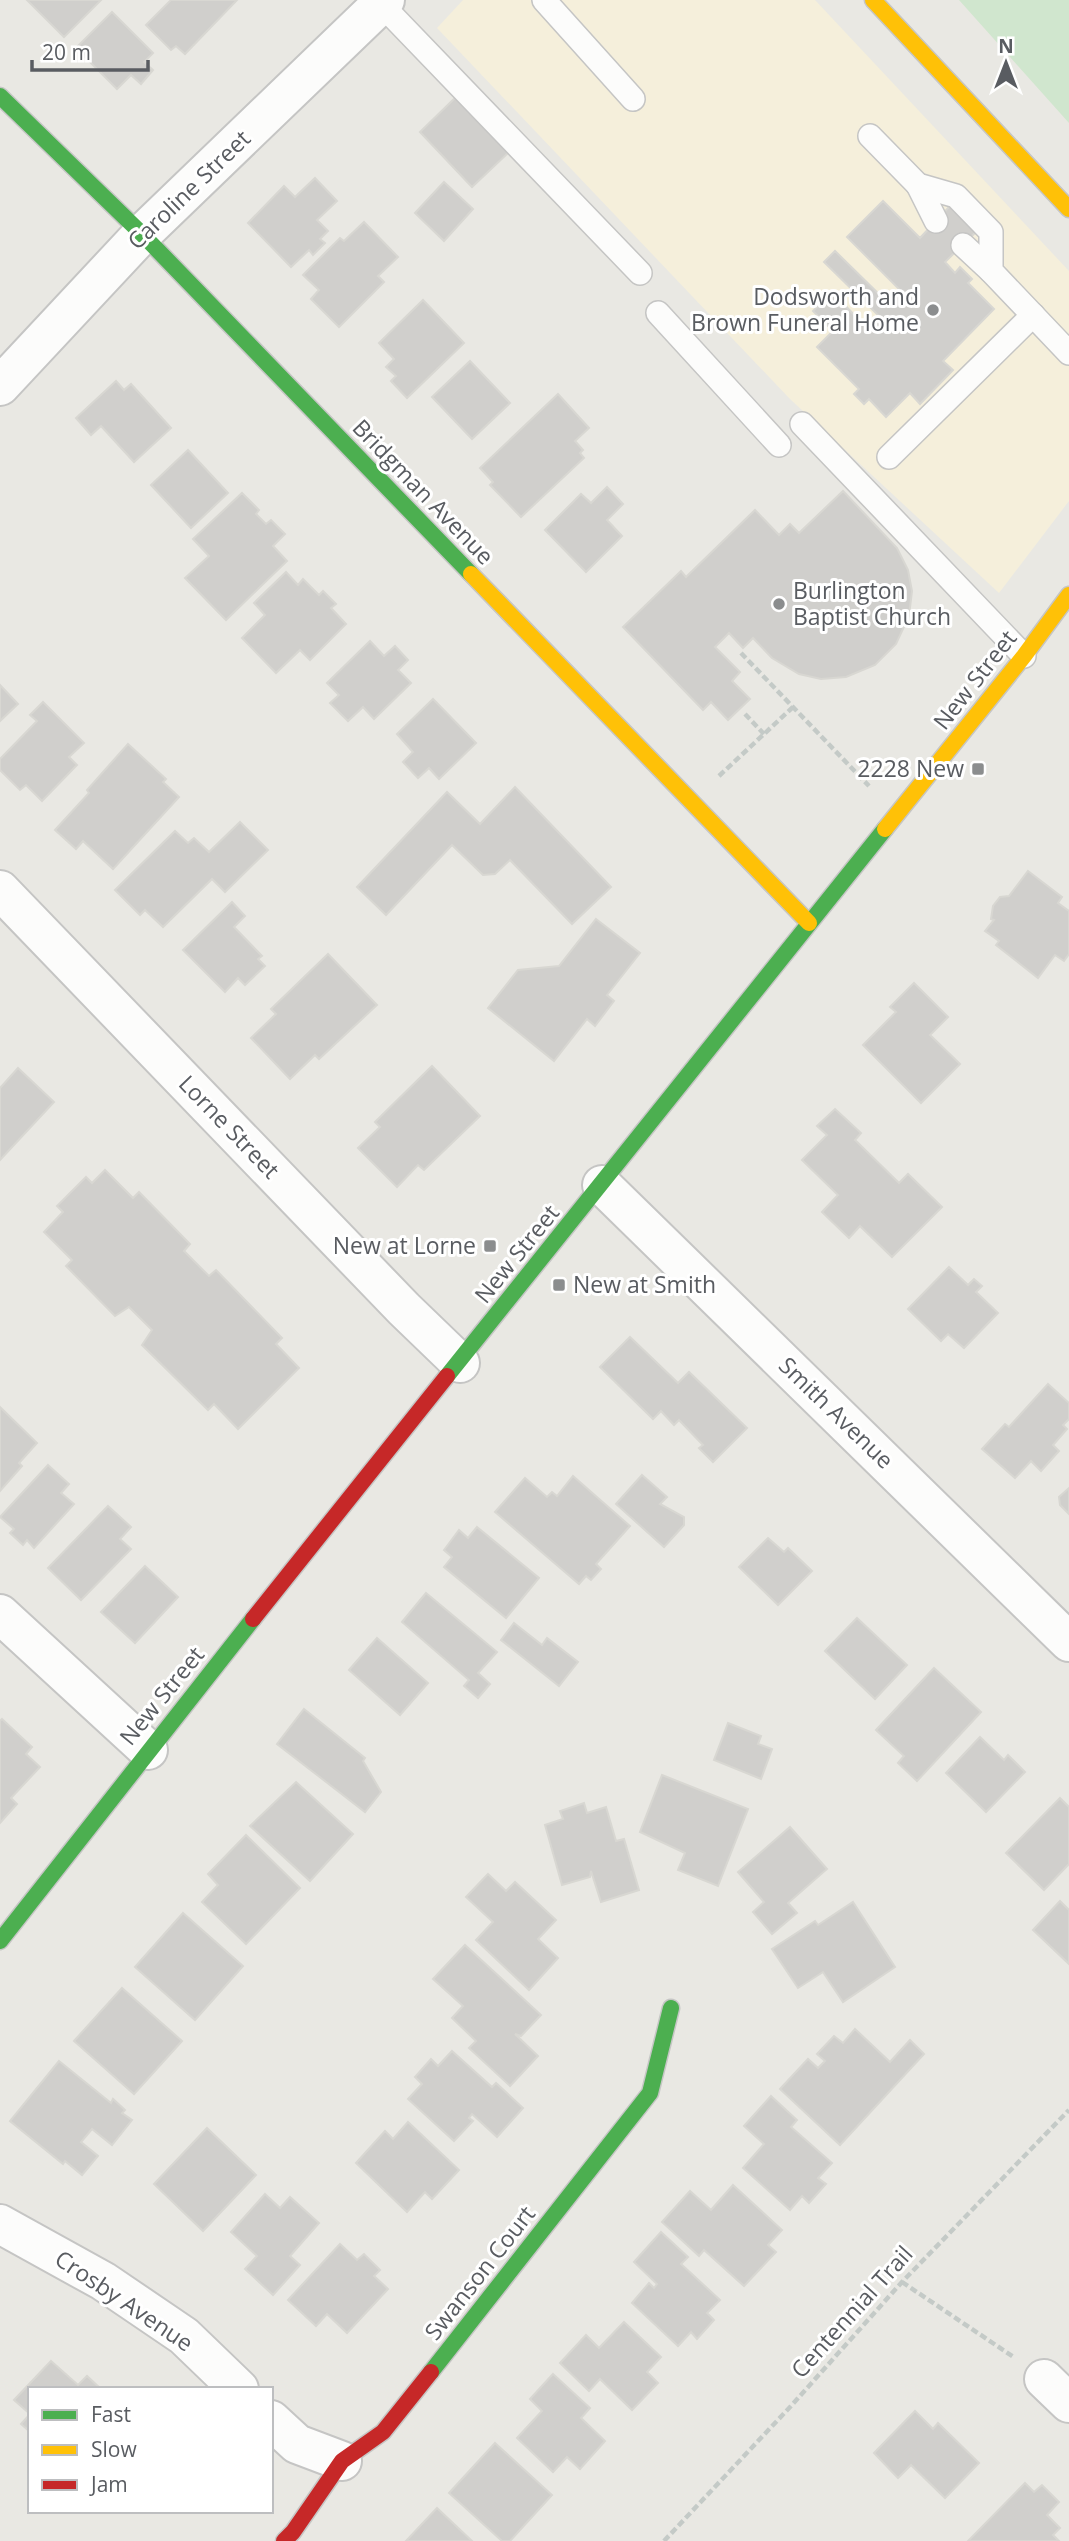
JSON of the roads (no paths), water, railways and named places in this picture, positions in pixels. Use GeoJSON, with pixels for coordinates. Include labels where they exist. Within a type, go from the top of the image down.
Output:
{"type":"FeatureCollection","features":[{"type":"Feature","properties":{"kind":"street"},"geometry":{"type":"LineString","coordinates":[[873,0],[1069,209]]}},
{"type":"Feature","properties":{"kind":"street","name":"Caroline Street"},"geometry":{"type":"LineString","coordinates":[[0,386],[142,234],[383,2]]}},
{"type":"Feature","properties":{"kind":"street","name":"Bridgman Avenue"},"geometry":{"type":"LineString","coordinates":[[0,96],[142,234],[809,923]]}},
{"type":"Feature","properties":{"kind":"street","name":"New Street"},"geometry":{"type":"LineString","coordinates":[[0,1941],[148,1750],[1024,656],[1069,595]]}},
{"type":"Feature","properties":{"kind":"street","name":"Lorne Street"},"geometry":{"type":"LineString","coordinates":[[0,890],[404,1309],[460,1363]]}},
{"type":"Feature","properties":{"kind":"street","name":"Smith Avenue"},"geometry":{"type":"LineString","coordinates":[[602,1185],[1069,1642]]}},
{"type":"Feature","properties":{"kind":"street"},"geometry":{"type":"LineString","coordinates":[[0,1614],[148,1750]]}},
{"type":"Feature","properties":{"kind":"street","name":"Swanson Court"},"geometry":{"type":"LineString","coordinates":[[284,2541],[342,2461],[383,2432],[650,2093],[671,2008]]}},
{"type":"Feature","properties":{"kind":"street","name":"Crosby Avenue"},"geometry":{"type":"LineString","coordinates":[[0,2224],[103,2281],[184,2336],[237,2387]]}},
{"type":"Feature","properties":{"kind":"street"},"geometry":{"type":"LineString","coordinates":[[273,2422],[296,2444],[342,2461]]}},
{"type":"Feature","properties":{"kind":"lane"},"geometry":{"type":"LineString","coordinates":[[544,0],[633,99]]}},
{"type":"Feature","properties":{"kind":"lane"},"geometry":{"type":"LineString","coordinates":[[383,2],[640,273]]}},
{"type":"Feature","properties":{"kind":"lane"},"geometry":{"type":"LineString","coordinates":[[870,136],[918,185],[936,221]]}},
{"type":"Feature","properties":{"kind":"lane"},"geometry":{"type":"LineString","coordinates":[[918,185],[956,196],[991,232],[990,271]]}},
{"type":"Feature","properties":{"kind":"lane"},"geometry":{"type":"LineString","coordinates":[[963,245],[1069,353]]}},
{"type":"Feature","properties":{"kind":"lane"},"geometry":{"type":"LineString","coordinates":[[658,313],[779,445]]}},
{"type":"Feature","properties":{"kind":"lane"},"geometry":{"type":"LineString","coordinates":[[889,457],[1033,315]]}},
{"type":"Feature","properties":{"kind":"lane"},"geometry":{"type":"LineString","coordinates":[[802,424],[1024,656]]}},
{"type":"Feature","properties":{"kind":"place","name":"Dodsworth and Brown Funeral Home"},"geometry":{"type":"Point","coordinates":[933,310]}},
{"type":"Feature","properties":{"kind":"place","name":"Burlington Baptist Church"},"geometry":{"type":"Point","coordinates":[779,604]}},
{"type":"Feature","properties":{"kind":"place","name":"2228 New"},"geometry":{"type":"Point","coordinates":[978,769]}},
{"type":"Feature","properties":{"kind":"place","name":"New at Lorne"},"geometry":{"type":"Point","coordinates":[490,1246]}},
{"type":"Feature","properties":{"kind":"place","name":"New at Smith"},"geometry":{"type":"Point","coordinates":[559,1285]}}]}
